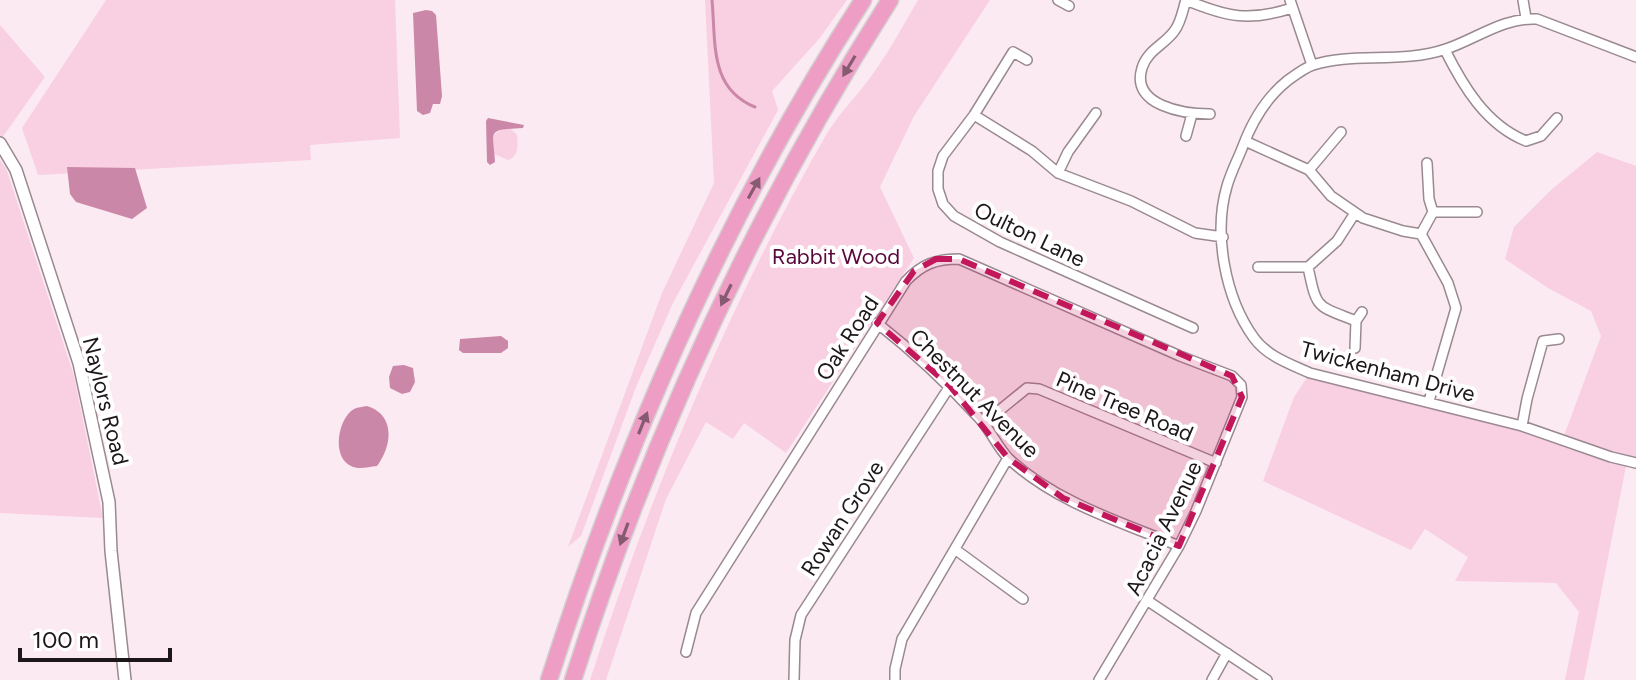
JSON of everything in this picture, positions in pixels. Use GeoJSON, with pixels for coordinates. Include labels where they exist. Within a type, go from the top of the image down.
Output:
{"type":"FeatureCollection","features":[{"type":"Feature","properties":{"kind":"highway"},"geometry":{"type":"LineString","coordinates":[[549,680],[587,564],[695,305],[748,200],[863,0]]}},
{"type":"Feature","properties":{"kind":"highway"},"geometry":{"type":"LineString","coordinates":[[573,680],[639,493],[716,316],[768,209],[824,108],[890,0]]}},
{"type":"Feature","properties":{"kind":"street"},"geometry":{"type":"LineString","coordinates":[[1058,0],[1069,6]]}},
{"type":"Feature","properties":{"kind":"street"},"geometry":{"type":"LineString","coordinates":[[1210,114],[1192,114],[1156,103],[1146,93],[1141,70],[1156,47],[1175,30],[1186,0],[1236,17],[1264,17],[1291,4],[1312,65],[1412,57],[1445,50],[1506,22],[1526,18],[1537,19],[1636,57]]}},
{"type":"Feature","properties":{"kind":"street"},"geometry":{"type":"LineString","coordinates":[[1523,0],[1526,18]]}},
{"type":"Feature","properties":{"kind":"street"},"geometry":{"type":"LineString","coordinates":[[1445,50],[1465,89],[1489,116],[1515,136],[1526,141],[1541,136],[1557,118]]}},
{"type":"Feature","properties":{"kind":"street","name":"Oulton Lane"},"geometry":{"type":"LineString","coordinates":[[1027,60],[1013,52],[974,115],[943,156],[938,171],[938,189],[943,204],[954,216],[1000,242],[1193,328]]}},
{"type":"Feature","properties":{"kind":"street","name":"Twickenham Drive"},"geometry":{"type":"LineString","coordinates":[[1312,65],[1285,82],[1263,107],[1245,141],[1227,187],[1223,214],[1226,281],[1239,313],[1255,340],[1277,358],[1310,373],[1522,426],[1636,463]]}},
{"type":"Feature","properties":{"kind":"street"},"geometry":{"type":"LineString","coordinates":[[1058,173],[1068,152],[1096,113]]}},
{"type":"Feature","properties":{"kind":"street"},"geometry":{"type":"LineString","coordinates":[[1186,136],[1192,114]]}},
{"type":"Feature","properties":{"kind":"street"},"geometry":{"type":"LineString","coordinates":[[974,115],[1032,151],[1058,173],[1131,201],[1195,233],[1223,237]]}},
{"type":"Feature","properties":{"kind":"street"},"geometry":{"type":"LineString","coordinates":[[1309,170],[1341,132]]}},
{"type":"Feature","properties":{"kind":"street"},"geometry":{"type":"LineString","coordinates":[[1245,141],[1309,170],[1331,196],[1355,213],[1390,227],[1421,234],[1454,295],[1456,308],[1429,401]]}},
{"type":"Feature","properties":{"kind":"street","name":"Naylors Road"},"geometry":{"type":"LineString","coordinates":[[0,143],[16,170],[79,363],[109,502],[125,680]]}},
{"type":"Feature","properties":{"kind":"street"},"geometry":{"type":"LineString","coordinates":[[1421,234],[1433,212],[1427,163]]}},
{"type":"Feature","properties":{"kind":"street"},"geometry":{"type":"LineString","coordinates":[[1433,212],[1477,212]]}},
{"type":"Feature","properties":{"kind":"street"},"geometry":{"type":"LineString","coordinates":[[1258,267],[1308,267],[1337,241],[1355,213]]}},
{"type":"Feature","properties":{"kind":"street","name":"Oak Road"},"geometry":{"type":"LineString","coordinates":[[686,652],[696,613],[877,323],[914,271],[936,259],[959,259],[1232,376],[1241,385]]}},
{"type":"Feature","properties":{"kind":"street"},"geometry":{"type":"LineString","coordinates":[[1308,267],[1315,299],[1325,308],[1359,316],[1355,348]]}},
{"type":"Feature","properties":{"kind":"street","name":"Chestnut Avenue"},"geometry":{"type":"LineString","coordinates":[[877,323],[950,386],[984,423],[1008,458],[1063,498],[1179,546]]}},
{"type":"Feature","properties":{"kind":"street"},"geometry":{"type":"LineString","coordinates":[[1522,426],[1543,341],[1559,339]]}},
{"type":"Feature","properties":{"kind":"street","name":"Acacia Avenue"},"geometry":{"type":"LineString","coordinates":[[1099,680],[1179,546],[1242,397],[1241,385]]}},
{"type":"Feature","properties":{"kind":"street","name":"Rowan Grove"},"geometry":{"type":"LineString","coordinates":[[794,680],[795,640],[801,615],[950,386]]}},
{"type":"Feature","properties":{"kind":"street","name":"Pine Tree Road"},"geometry":{"type":"LineString","coordinates":[[984,423],[1027,388],[1039,389],[1216,463]]}},
{"type":"Feature","properties":{"kind":"street"},"geometry":{"type":"LineString","coordinates":[[895,680],[902,639],[1008,458]]}},
{"type":"Feature","properties":{"kind":"street"},"geometry":{"type":"LineString","coordinates":[[956,550],[1023,599]]}},
{"type":"Feature","properties":{"kind":"street"},"geometry":{"type":"LineString","coordinates":[[1148,601],[1267,680]]}},
{"type":"Feature","properties":{"kind":"street"},"geometry":{"type":"LineString","coordinates":[[1212,680],[1227,653]]}},
{"type":"Feature","properties":{"kind":"highlighted area"},"geometry":{"type":"Polygon","coordinates":[[[936,259],[959,259],[1232,376],[1242,397],[1179,546],[1063,498],[1008,458],[950,386],[877,323],[914,271],[936,259]]]}},
{"type":"Feature","properties":{"kind":"green space"},"geometry":{"type":"Polygon","coordinates":[[[106,0],[395,0],[400,138],[310,145],[311,160],[38,175],[22,128],[106,0]]]}},
{"type":"Feature","properties":{"kind":"green space"},"geometry":{"type":"Polygon","coordinates":[[[705,0],[847,0],[819,39],[772,91],[778,110],[673,303],[636,387],[581,536],[568,547],[662,293],[714,183],[705,0]]]}},
{"type":"Feature","properties":{"kind":"green space","name":"Rabbit Wood"},"geometry":{"type":"Polygon","coordinates":[[[918,0],[990,0],[914,116],[880,187],[914,258],[786,453],[744,423],[733,439],[706,422],[666,499],[606,680],[590,680],[666,470],[756,266],[826,135],[878,67],[918,0]]]}},
{"type":"Feature","properties":{"kind":"green space"},"geometry":{"type":"Polygon","coordinates":[[[0,25],[45,77],[2,138],[0,135],[0,25]]]}},
{"type":"Feature","properties":{"kind":"green space"},"geometry":{"type":"Polygon","coordinates":[[[510,128],[517,135],[517,146],[516,153],[508,160],[494,154],[491,143],[496,133],[510,128]]]}},
{"type":"Feature","properties":{"kind":"green space"},"geometry":{"type":"Polygon","coordinates":[[[1597,152],[1636,166],[1636,462],[1627,461],[1584,680],[1565,680],[1579,612],[1556,583],[1455,581],[1468,557],[1425,529],[1411,550],[1263,481],[1294,397],[1310,373],[1562,441],[1601,336],[1591,311],[1548,288],[1505,259],[1514,227],[1551,190],[1597,152]]]}},
{"type":"Feature","properties":{"kind":"green space"},"geometry":{"type":"Polygon","coordinates":[[[0,160],[6,168],[74,376],[103,518],[0,513],[0,160]]]}},
{"type":"Feature","properties":{"kind":"shaded area"},"geometry":{"type":"Polygon","coordinates":[[[426,10],[436,15],[442,96],[440,104],[433,104],[430,113],[423,115],[417,111],[413,13],[426,10]]]}},
{"type":"Feature","properties":{"kind":"shaded area"},"geometry":{"type":"Polygon","coordinates":[[[488,118],[524,125],[523,128],[494,134],[495,162],[490,165],[487,162],[488,118]]]}},
{"type":"Feature","properties":{"kind":"shaded area"},"geometry":{"type":"Polygon","coordinates":[[[67,167],[135,168],[147,208],[132,219],[76,202],[70,194],[67,167]]]}},
{"type":"Feature","properties":{"kind":"shaded area"},"geometry":{"type":"Polygon","coordinates":[[[501,336],[508,341],[508,348],[501,353],[463,353],[459,350],[460,339],[501,336]]]}},
{"type":"Feature","properties":{"kind":"shaded area"},"geometry":{"type":"Polygon","coordinates":[[[393,366],[413,368],[415,382],[410,392],[402,394],[390,388],[389,377],[393,366]]]}},
{"type":"Feature","properties":{"kind":"shaded area"},"geometry":{"type":"Polygon","coordinates":[[[367,406],[383,416],[388,441],[377,466],[357,468],[341,455],[339,438],[348,414],[356,408],[367,406]]]}},
{"type":"Feature","properties":{"kind":"waterway"},"geometry":{"type":"LineString","coordinates":[[712,0],[715,48],[722,76],[740,99],[755,107]]}}]}
